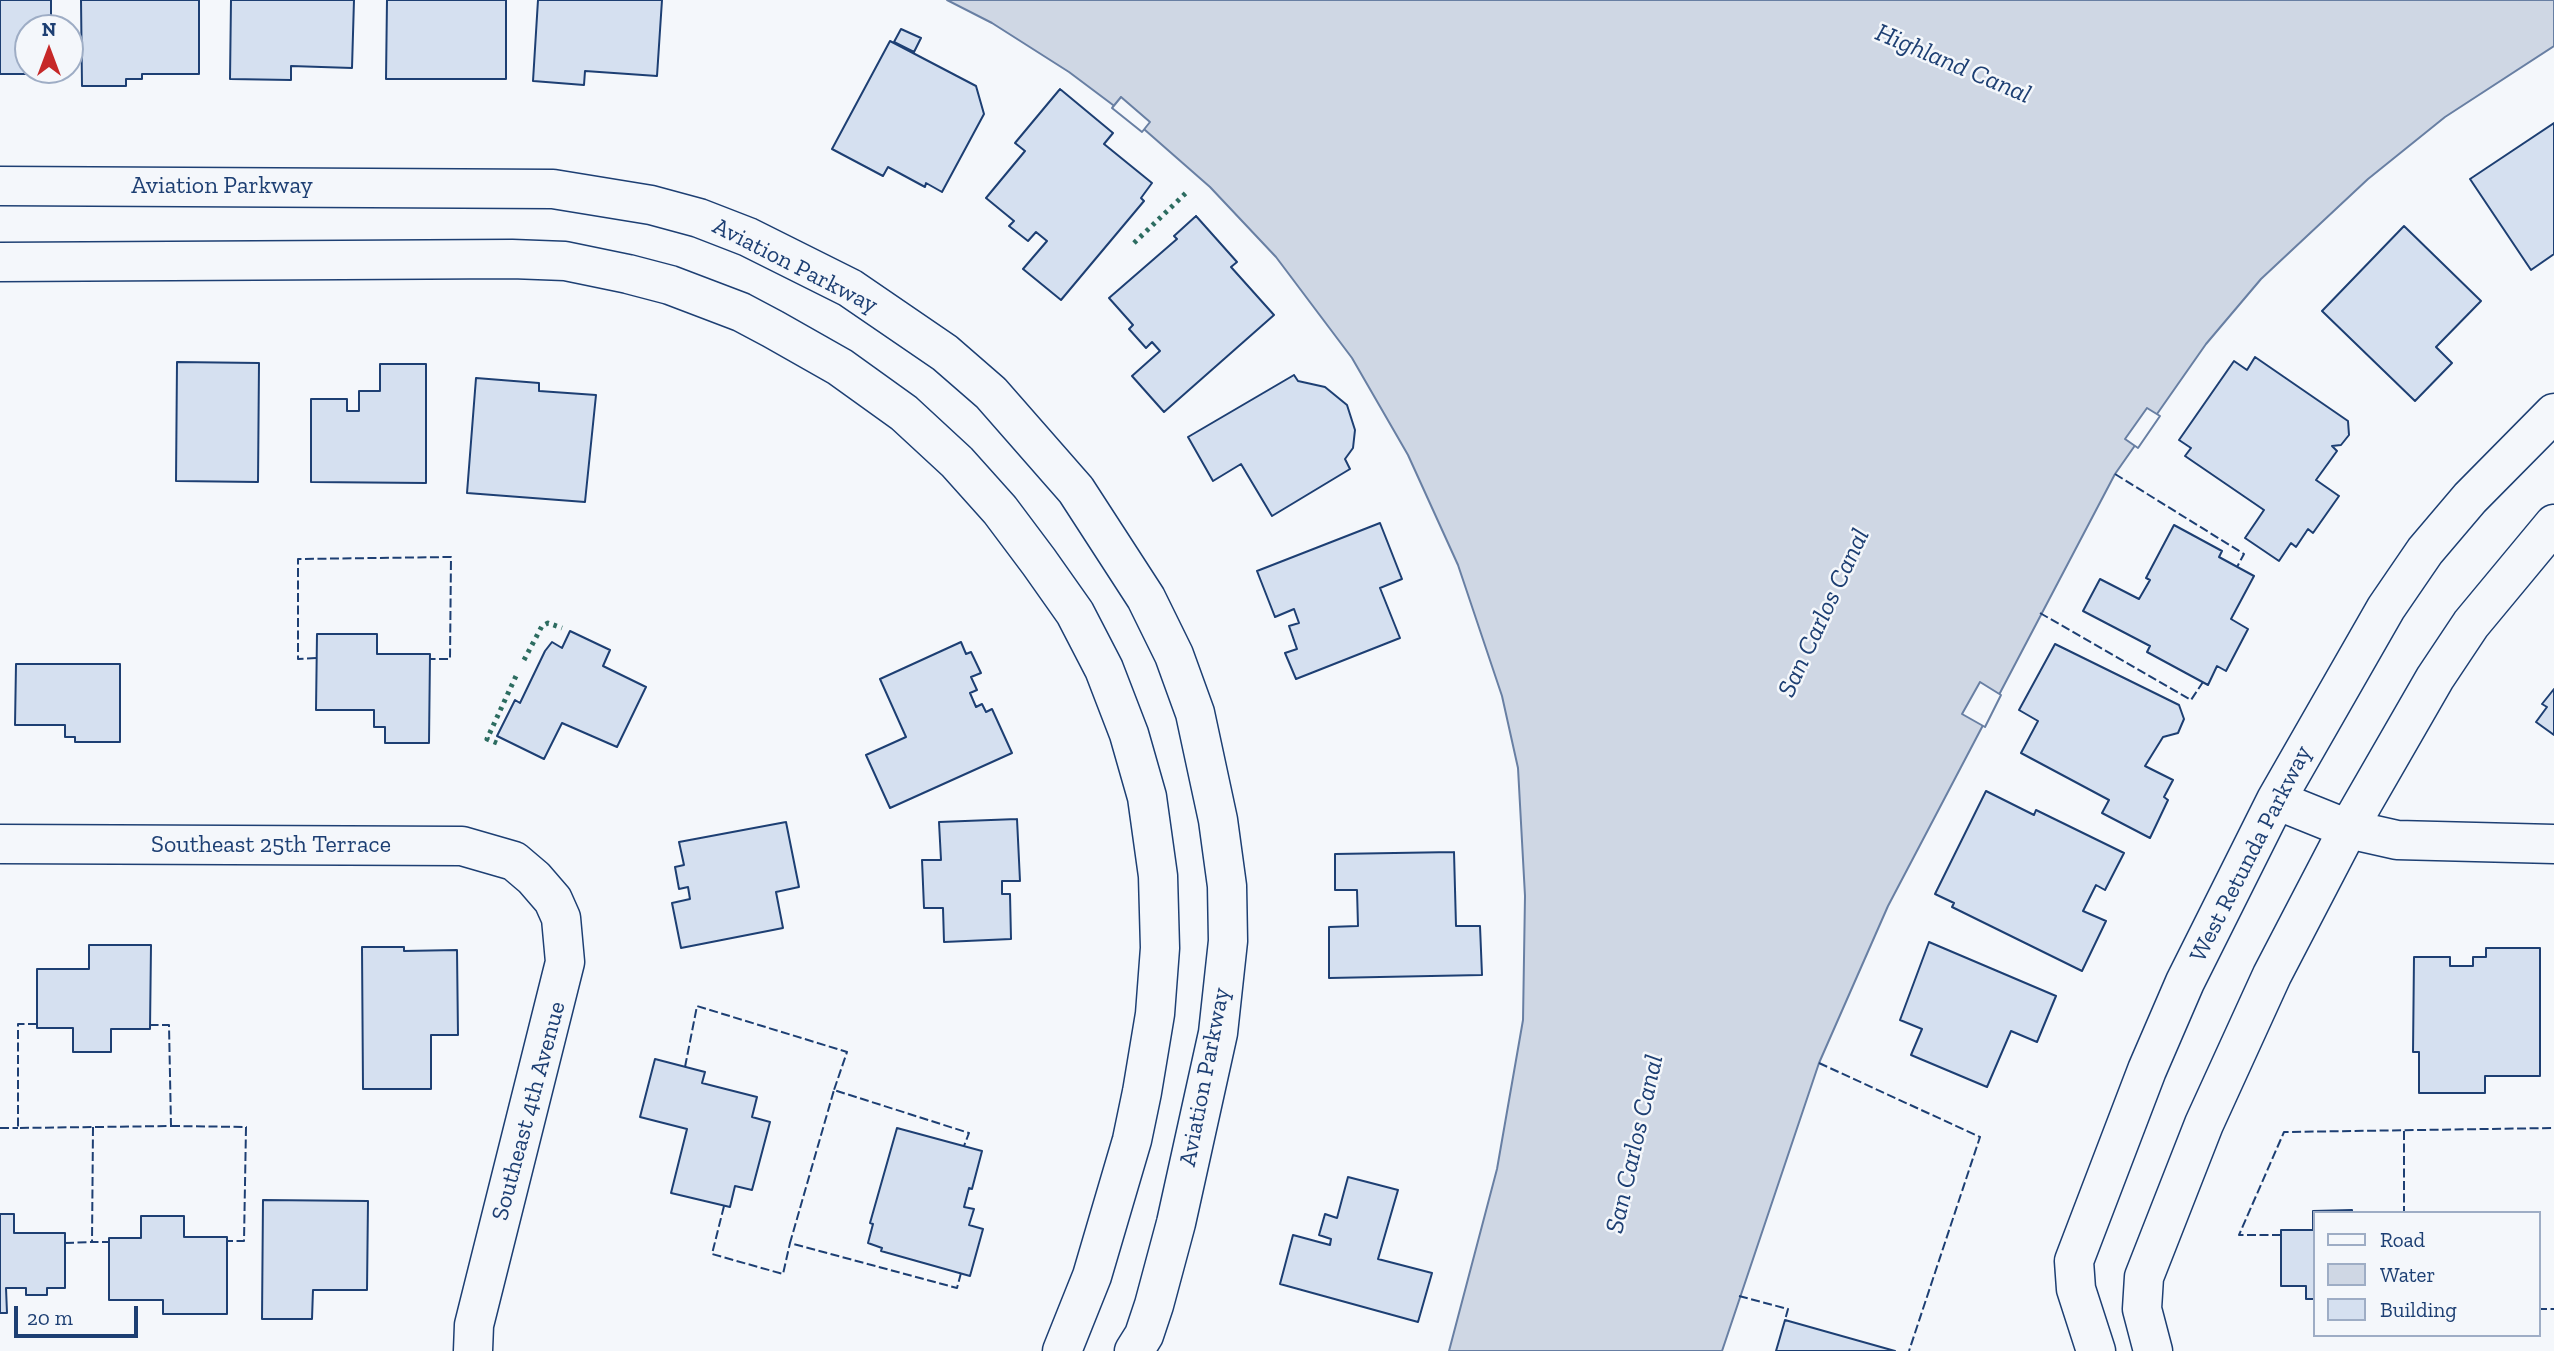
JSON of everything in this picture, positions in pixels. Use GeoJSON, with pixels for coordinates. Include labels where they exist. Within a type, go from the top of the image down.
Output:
{"type":"FeatureCollection","features":[{"type":"Feature","properties":{"kind":"street","name":"Aviation Parkway"},"geometry":{"type":"LineString","coordinates":[[0,186],[553,189],[651,205],[699,218],[748,237],[850,288],[945,353],[990,393],[1076,490],[1146,598],[1174,655],[1195,713],[1218,820],[1227,886],[1228,941],[1218,1033],[1176,1223],[1154,1305],[1144,1335],[1134,1351]]}},
{"type":"Feature","properties":{"kind":"street"},"geometry":{"type":"LineString","coordinates":[[0,262],[512,259],[565,261],[628,274],[670,285],[741,312],[841,367],[904,413],[957,462],[1000,510],[1039,562],[1075,613],[1104,669],[1129,734],[1147,797],[1158,876],[1160,948],[1156,1014],[1142,1093],[1132,1140],[1092,1276],[1062,1351]]}},
{"type":"Feature","properties":{"kind":"street","name":"West Retunda Parkway"},"geometry":{"type":"LineString","coordinates":[[2096,1351],[2076,1289],[2074,1261],[2141,1082],[2185,982],[2276,800],[2350,667],[2425,551],[2470,498],[2554,414]]}},
{"type":"Feature","properties":{"kind":"street"},"geometry":{"type":"LineString","coordinates":[[2152,1351],[2141,1309],[2144,1277],[2221,1086],[2272,975],[2348,829],[2435,678],[2471,624],[2554,524]]}},
{"type":"Feature","properties":{"kind":"street"},"geometry":{"type":"LineString","coordinates":[[2276,800],[2348,829],[2397,840],[2554,844]]}},
{"type":"Feature","properties":{"kind":"street","name":"Southeast 25th Terrace"},"geometry":{"type":"LineString","coordinates":[[0,844],[462,846],[514,861],[534,878]]}},
{"type":"Feature","properties":{"kind":"street","name":"Southeast 4th Avenue"},"geometry":{"type":"LineString","coordinates":[[473,1351],[474,1325],[565,962],[561,918],[553,900],[534,878]]}},
{"type":"Feature","properties":{"kind":"water"},"geometry":{"type":"Polygon","coordinates":[[[947,0],[2554,0],[2554,46],[2445,117],[2368,179],[2261,279],[2206,344],[2115,474],[1888,906],[1819,1063],[1722,1351],[1449,1351],[1497,1169],[1523,1020],[1525,896],[1518,768],[1502,696],[1458,565],[1408,455],[1352,358],[1276,257],[1210,187],[1137,123],[1069,72],[992,23],[947,0]]]}},
{"type":"Feature","properties":{"kind":"pier"},"geometry":{"type":"Polygon","coordinates":[[[1121,97],[1150,122],[1142,132],[1112,108],[1121,97]]]}},
{"type":"Feature","properties":{"kind":"pier"},"geometry":{"type":"Polygon","coordinates":[[[2147,408],[2160,416],[2138,448],[2125,439],[2147,408]]]}},
{"type":"Feature","properties":{"kind":"pier"},"geometry":{"type":"Polygon","coordinates":[[[1980,682],[2001,695],[1985,727],[1962,714],[1980,682]]]}},
{"type":"Feature","properties":{"kind":"building"},"geometry":{"type":"Polygon","coordinates":[[[0,0],[51,0],[51,14],[14,14],[14,74],[0,74],[0,0]]]}},
{"type":"Feature","properties":{"kind":"building"},"geometry":{"type":"Polygon","coordinates":[[[81,0],[199,0],[199,74],[142,74],[142,79],[126,79],[126,86],[82,86],[84,14],[81,14],[81,0]]]}},
{"type":"Feature","properties":{"kind":"building"},"geometry":{"type":"Polygon","coordinates":[[[231,0],[354,0],[352,68],[291,66],[291,80],[230,79],[231,0]]]}},
{"type":"Feature","properties":{"kind":"building"},"geometry":{"type":"Polygon","coordinates":[[[387,0],[506,0],[506,79],[386,79],[387,0]]]}},
{"type":"Feature","properties":{"kind":"building"},"geometry":{"type":"Polygon","coordinates":[[[538,0],[662,0],[657,76],[585,71],[584,85],[533,81],[538,0]]]}},
{"type":"Feature","properties":{"kind":"building"},"geometry":{"type":"Polygon","coordinates":[[[901,29],[921,38],[914,52],[894,42],[901,29]]]}},
{"type":"Feature","properties":{"kind":"building"},"geometry":{"type":"Polygon","coordinates":[[[890,41],[976,86],[984,114],[942,192],[926,183],[925,187],[888,167],[883,176],[832,149],[890,41]]]}},
{"type":"Feature","properties":{"kind":"building"},"geometry":{"type":"Polygon","coordinates":[[[1060,89],[1113,133],[1104,144],[1152,183],[1141,198],[1144,201],[1061,300],[1023,269],[1047,241],[1036,232],[1028,241],[1009,226],[1014,221],[986,198],[1025,151],[1015,143],[1060,89]]]}},
{"type":"Feature","properties":{"kind":"building"},"geometry":{"type":"Polygon","coordinates":[[[2554,123],[2554,254],[2531,270],[2470,179],[2554,123]]]}},
{"type":"Feature","properties":{"kind":"building"},"geometry":{"type":"Polygon","coordinates":[[[1196,216],[1237,262],[1231,267],[1274,315],[1164,412],[1132,376],[1160,351],[1152,342],[1146,348],[1129,329],[1133,325],[1109,298],[1177,239],[1174,236],[1196,216]]]}},
{"type":"Feature","properties":{"kind":"building"},"geometry":{"type":"Polygon","coordinates":[[[2404,226],[2481,301],[2436,347],[2452,363],[2415,401],[2322,311],[2404,226]]]}},
{"type":"Feature","properties":{"kind":"building"},"geometry":{"type":"Polygon","coordinates":[[[2255,357],[2348,421],[2349,435],[2341,445],[2332,446],[2337,451],[2316,480],[2339,496],[2313,533],[2308,529],[2296,547],[2291,543],[2279,561],[2245,538],[2264,510],[2185,456],[2191,448],[2179,440],[2234,361],[2247,370],[2255,357]]]}},
{"type":"Feature","properties":{"kind":"building"},"geometry":{"type":"Polygon","coordinates":[[[177,362],[259,363],[258,482],[176,481],[177,362]]]}},
{"type":"Feature","properties":{"kind":"building"},"geometry":{"type":"Polygon","coordinates":[[[380,364],[426,364],[426,483],[311,482],[311,399],[347,399],[347,411],[359,411],[359,391],[380,391],[380,364]]]}},
{"type":"Feature","properties":{"kind":"building"},"geometry":{"type":"Polygon","coordinates":[[[1294,375],[1298,381],[1325,387],[1347,405],[1355,430],[1353,448],[1345,459],[1350,469],[1272,516],[1241,464],[1213,481],[1188,437],[1294,375]]]}},
{"type":"Feature","properties":{"kind":"building"},"geometry":{"type":"Polygon","coordinates":[[[476,378],[539,383],[539,391],[596,395],[585,502],[467,493],[476,378]]]}},
{"type":"Feature","properties":{"kind":"building"},"geometry":{"type":"Polygon","coordinates":[[[1380,523],[1402,579],[1380,588],[1400,638],[1296,679],[1285,653],[1297,649],[1289,626],[1299,623],[1294,609],[1275,617],[1257,571],[1380,523]]]}},
{"type":"Feature","properties":{"kind":"building"},"geometry":{"type":"Polygon","coordinates":[[[2174,525],[2222,551],[2219,557],[2254,576],[2231,619],[2248,629],[2226,671],[2217,666],[2208,685],[2147,652],[2150,646],[2083,611],[2100,579],[2139,599],[2150,580],[2146,578],[2174,525]]]}},
{"type":"Feature","properties":{"kind":"building"},"geometry":{"type":"Polygon","coordinates":[[[570,631],[610,650],[603,666],[646,687],[617,747],[562,723],[544,759],[497,736],[515,700],[520,703],[545,651],[552,642],[562,648],[570,631]]]}},
{"type":"Feature","properties":{"kind":"building"},"geometry":{"type":"Polygon","coordinates":[[[317,634],[377,634],[377,654],[430,654],[429,743],[385,743],[385,727],[374,727],[374,710],[316,710],[317,634]]]}},
{"type":"Feature","properties":{"kind":"building"},"geometry":{"type":"Polygon","coordinates":[[[961,642],[966,654],[971,652],[981,673],[971,677],[977,690],[970,693],[976,707],[982,704],[986,712],[992,709],[1012,753],[890,808],[866,755],[906,737],[880,679],[961,642]]]}},
{"type":"Feature","properties":{"kind":"building"},"geometry":{"type":"Polygon","coordinates":[[[2055,644],[2179,705],[2184,719],[2178,733],[2163,737],[2145,766],[2173,780],[2164,797],[2168,800],[2150,838],[2102,813],[2109,800],[2021,753],[2038,721],[2019,710],[2055,644]]]}},
{"type":"Feature","properties":{"kind":"building"},"geometry":{"type":"Polygon","coordinates":[[[16,664],[120,664],[120,742],[75,742],[75,737],[65,737],[65,725],[15,725],[16,664]]]}},
{"type":"Feature","properties":{"kind":"building"},"geometry":{"type":"Polygon","coordinates":[[[2554,689],[2554,735],[2536,722],[2547,707],[2542,704],[2554,689]]]}},
{"type":"Feature","properties":{"kind":"building"},"geometry":{"type":"Polygon","coordinates":[[[1986,791],[2034,815],[2036,810],[2124,853],[2105,890],[2096,885],[2083,911],[2106,921],[2082,971],[1952,907],[1954,903],[1935,894],[1986,791]]]}},
{"type":"Feature","properties":{"kind":"building"},"geometry":{"type":"Polygon","coordinates":[[[1017,819],[1020,881],[1002,881],[1002,894],[1010,894],[1011,939],[944,942],[943,908],[924,908],[922,860],[941,860],[939,822],[1017,819]]]}},
{"type":"Feature","properties":{"kind":"building"},"geometry":{"type":"Polygon","coordinates":[[[786,822],[799,887],[776,892],[783,928],[681,948],[672,903],[690,899],[688,887],[679,889],[675,867],[684,865],[679,842],[786,822]]]}},
{"type":"Feature","properties":{"kind":"building"},"geometry":{"type":"Polygon","coordinates":[[[1454,852],[1456,926],[1480,926],[1482,975],[1329,978],[1329,927],[1358,926],[1357,890],[1335,890],[1335,854],[1454,852]]]}},
{"type":"Feature","properties":{"kind":"building"},"geometry":{"type":"Polygon","coordinates":[[[1929,942],[2056,996],[2037,1042],[2011,1031],[1987,1087],[1911,1055],[1922,1029],[1900,1020],[1929,942]]]}},
{"type":"Feature","properties":{"kind":"building"},"geometry":{"type":"Polygon","coordinates":[[[89,945],[151,945],[150,1029],[111,1029],[111,1052],[73,1052],[73,1028],[37,1028],[37,969],[89,969],[89,945]]]}},
{"type":"Feature","properties":{"kind":"building"},"geometry":{"type":"Polygon","coordinates":[[[362,947],[404,947],[404,951],[457,950],[458,1035],[431,1035],[431,1089],[363,1089],[362,947]]]}},
{"type":"Feature","properties":{"kind":"building"},"geometry":{"type":"Polygon","coordinates":[[[2486,948],[2540,948],[2540,1076],[2485,1076],[2485,1093],[2419,1093],[2419,1052],[2413,1052],[2414,957],[2450,957],[2450,966],[2473,966],[2473,957],[2486,957],[2486,948]]]}},
{"type":"Feature","properties":{"kind":"building"},"geometry":{"type":"Polygon","coordinates":[[[655,1059],[705,1072],[702,1083],[757,1097],[752,1117],[770,1122],[752,1190],[735,1186],[730,1207],[671,1193],[687,1129],[640,1117],[655,1059]]]}},
{"type":"Feature","properties":{"kind":"building"},"geometry":{"type":"Polygon","coordinates":[[[897,1128],[982,1151],[972,1189],[969,1188],[964,1207],[974,1209],[969,1225],[983,1229],[970,1276],[881,1251],[882,1248],[868,1243],[873,1224],[870,1223],[897,1128]]]}},
{"type":"Feature","properties":{"kind":"building"},"geometry":{"type":"Polygon","coordinates":[[[1348,1177],[1398,1190],[1378,1259],[1432,1273],[1418,1322],[1280,1284],[1293,1235],[1330,1245],[1331,1239],[1319,1235],[1325,1214],[1337,1218],[1348,1177]]]}},
{"type":"Feature","properties":{"kind":"building"},"geometry":{"type":"Polygon","coordinates":[[[263,1200],[368,1201],[367,1290],[313,1290],[312,1319],[262,1319],[263,1200]]]}},
{"type":"Feature","properties":{"kind":"building"},"geometry":{"type":"Polygon","coordinates":[[[0,1214],[14,1214],[14,1233],[65,1233],[65,1288],[47,1288],[47,1295],[26,1295],[26,1288],[6,1288],[7,1313],[0,1313],[0,1214]]]}},
{"type":"Feature","properties":{"kind":"building"},"geometry":{"type":"Polygon","coordinates":[[[141,1216],[184,1216],[184,1237],[227,1237],[227,1314],[163,1314],[163,1300],[109,1300],[109,1238],[141,1238],[141,1216]]]}},
{"type":"Feature","properties":{"kind":"building"},"geometry":{"type":"Polygon","coordinates":[[[2281,1230],[2312,1230],[2312,1299],[2306,1299],[2306,1286],[2281,1286],[2281,1230]]]}},
{"type":"Feature","properties":{"kind":"building"},"geometry":{"type":"Polygon","coordinates":[[[1785,1320],[1895,1351],[1776,1351],[1785,1320]]]}},
{"type":"Feature","properties":{"kind":"hedge"},"geometry":{"type":"LineString","coordinates":[[1134,243],[1189,190]]}},
{"type":"Feature","properties":{"kind":"hedge"},"geometry":{"type":"LineString","coordinates":[[524,660],[542,626],[548,623],[562,628]]}},
{"type":"Feature","properties":{"kind":"hedge"},"geometry":{"type":"LineString","coordinates":[[497,743],[487,739],[516,676]]}},
{"type":"Feature","properties":{"kind":"fence"},"geometry":{"type":"LineString","coordinates":[[2115,474],[2244,554],[2237,567]]}},
{"type":"Feature","properties":{"kind":"fence"},"geometry":{"type":"LineString","coordinates":[[316,658],[298,659],[298,559],[451,557],[450,659],[430,659]]}},
{"type":"Feature","properties":{"kind":"fence"},"geometry":{"type":"LineString","coordinates":[[2040,613],[2191,700],[2203,682]]}},
{"type":"Feature","properties":{"kind":"fence"},"geometry":{"type":"LineString","coordinates":[[685,1067],[697,1006],[847,1052],[834,1090]]}},
{"type":"Feature","properties":{"kind":"fence"},"geometry":{"type":"LineString","coordinates":[[37,1024],[18,1024],[18,1128],[171,1126],[169,1025],[150,1025]]}},
{"type":"Feature","properties":{"kind":"fence"},"geometry":{"type":"LineString","coordinates":[[1819,1063],[1980,1137],[1909,1351]]}},
{"type":"Feature","properties":{"kind":"fence"},"geometry":{"type":"LineString","coordinates":[[961,1273],[957,1288],[790,1243],[834,1090],[969,1133],[964,1146]]}},
{"type":"Feature","properties":{"kind":"fence"},"geometry":{"type":"LineString","coordinates":[[171,1126],[246,1127],[244,1241],[227,1241]]}},
{"type":"Feature","properties":{"kind":"fence"},"geometry":{"type":"LineString","coordinates":[[93,1127],[92,1242],[109,1242]]}},
{"type":"Feature","properties":{"kind":"fence"},"geometry":{"type":"LineString","coordinates":[[0,1128],[18,1128]]}},
{"type":"Feature","properties":{"kind":"fence"},"geometry":{"type":"LineString","coordinates":[[2281,1235],[2239,1235],[2284,1132],[2554,1128]]}},
{"type":"Feature","properties":{"kind":"fence"},"geometry":{"type":"LineString","coordinates":[[2404,1131],[2404,1211]]}},
{"type":"Feature","properties":{"kind":"fence"},"geometry":{"type":"LineString","coordinates":[[724,1206],[712,1254],[783,1274],[790,1243]]}},
{"type":"Feature","properties":{"kind":"fence"},"geometry":{"type":"LineString","coordinates":[[65,1243],[92,1242]]}},
{"type":"Feature","properties":{"kind":"fence"},"geometry":{"type":"LineString","coordinates":[[1739,1296],[1788,1309],[1785,1320]]}},
{"type":"Feature","properties":{"kind":"fence"},"geometry":{"type":"LineString","coordinates":[[2540,1309],[2554,1309]]}},
{"type":"Feature","properties":{"kind":"water label","name":"Highland Canal"},"geometry":{"type":"Point","coordinates":[1953,64]}},
{"type":"Feature","properties":{"kind":"water label","name":"San Carlos Canal"},"geometry":{"type":"Point","coordinates":[1824,613]}},
{"type":"Feature","properties":{"kind":"water label","name":"San Carlos Canal"},"geometry":{"type":"Point","coordinates":[1635,1144]}}]}
